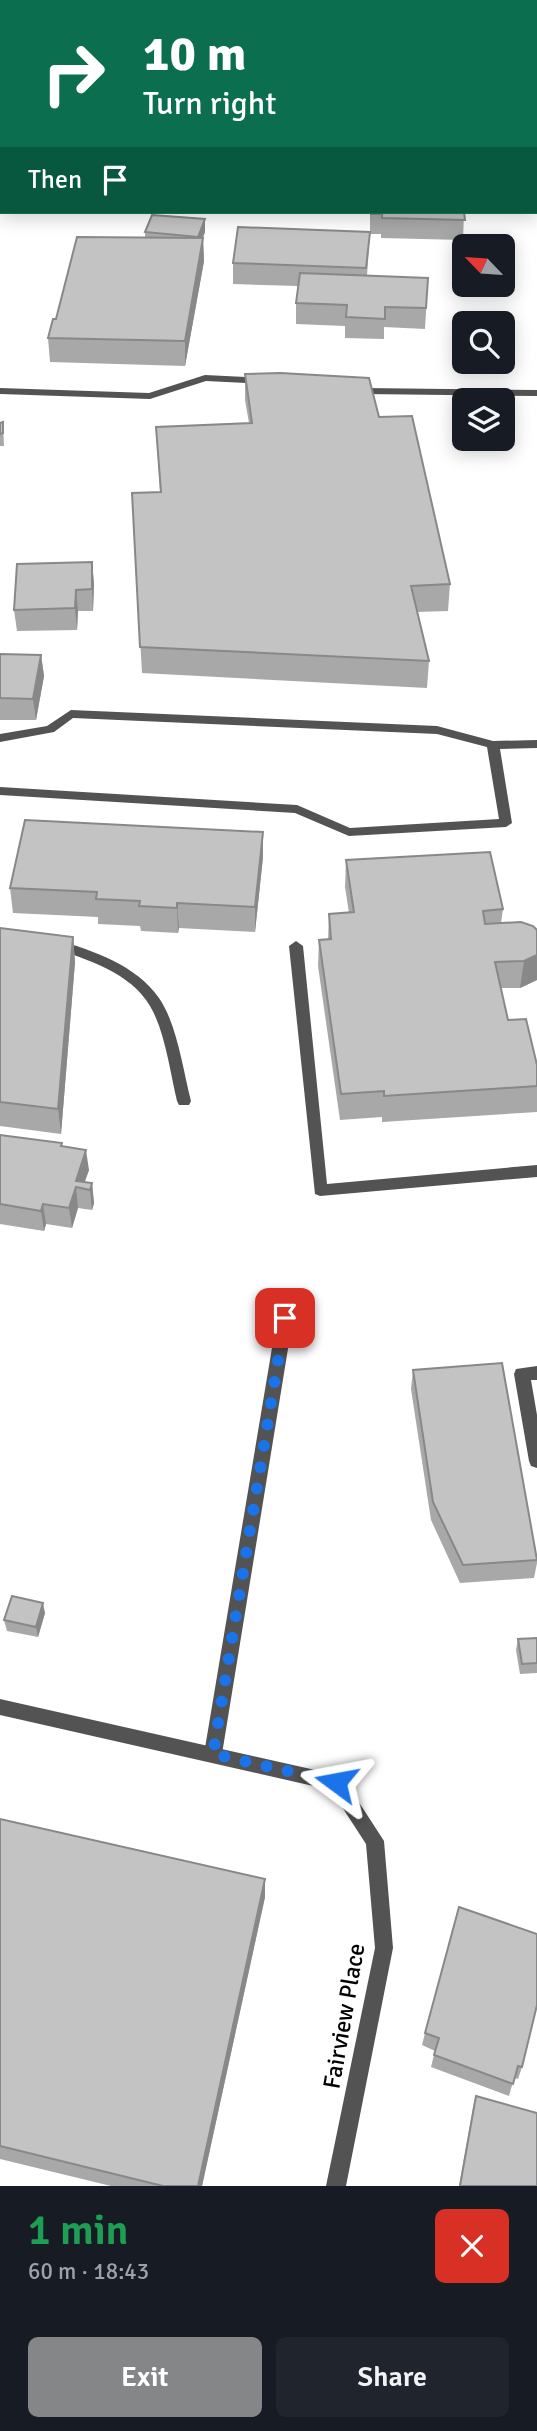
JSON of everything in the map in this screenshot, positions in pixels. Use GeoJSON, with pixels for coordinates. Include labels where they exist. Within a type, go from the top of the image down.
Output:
{"type":"FeatureCollection","features":[{"type":"Feature","properties":{"kind":"street"},"geometry":{"type":"LineString","coordinates":[[0,391],[150,396],[205,378],[281,382]]}},
{"type":"Feature","properties":{"kind":"street"},"geometry":{"type":"LineString","coordinates":[[343,386],[364,391],[537,393]]}},
{"type":"Feature","properties":{"kind":"street"},"geometry":{"type":"LineString","coordinates":[[0,738],[50,729],[71,714],[437,730],[493,746],[537,744]]}},
{"type":"Feature","properties":{"kind":"street"},"geometry":{"type":"LineString","coordinates":[[0,791],[297,810],[349,832],[506,823],[493,746]]}},
{"type":"Feature","properties":{"kind":"street"},"geometry":{"type":"LineString","coordinates":[[39,940],[87,953],[130,977],[156,1003],[184,1101]]}},
{"type":"Feature","properties":{"kind":"street"},"geometry":{"type":"LineString","coordinates":[[296,946],[320,1190],[537,1171]]}},
{"type":"Feature","properties":{"kind":"street"},"geometry":{"type":"LineString","coordinates":[[0,1707],[213,1754],[285,1318]]}},
{"type":"Feature","properties":{"kind":"street"},"geometry":{"type":"LineString","coordinates":[[537,1373],[522,1374],[537,1461]]}},
{"type":"Feature","properties":{"kind":"street","name":"Fairview Place"},"geometry":{"type":"LineString","coordinates":[[213,1754],[336,1782],[374,1841],[384,1948],[336,2186]]}},
{"type":"Feature","properties":{"kind":"building"},"geometry":{"type":"Polygon","coordinates":[[[382,214],[464,214],[465,220],[382,218],[382,214]]]}},
{"type":"Feature","properties":{"kind":"building"},"geometry":{"type":"Polygon","coordinates":[[[152,215],[205,219],[198,237],[145,232],[152,215]]]}},
{"type":"Feature","properties":{"kind":"building"},"geometry":{"type":"Polygon","coordinates":[[[238,227],[370,232],[366,268],[233,263],[238,227]]]}},
{"type":"Feature","properties":{"kind":"building"},"geometry":{"type":"Polygon","coordinates":[[[77,237],[203,238],[185,341],[48,338],[53,319],[56,319],[77,237]]]}},
{"type":"Feature","properties":{"kind":"building"},"geometry":{"type":"Polygon","coordinates":[[[300,273],[428,278],[426,308],[385,307],[385,319],[346,317],[347,305],[296,303],[300,273]]]}},
{"type":"Feature","properties":{"kind":"building"},"geometry":{"type":"Polygon","coordinates":[[[280,373],[369,378],[379,417],[412,416],[450,584],[411,586],[429,661],[140,647],[132,493],[161,492],[156,427],[252,423],[245,374],[280,373]]]}},
{"type":"Feature","properties":{"kind":"building"},"geometry":{"type":"Polygon","coordinates":[[[3,422],[3,433],[0,434],[0,423],[3,422]]]}},
{"type":"Feature","properties":{"kind":"building"},"geometry":{"type":"Polygon","coordinates":[[[92,562],[92,589],[76,590],[75,608],[14,610],[17,564],[92,562]]]}},
{"type":"Feature","properties":{"kind":"building"},"geometry":{"type":"Polygon","coordinates":[[[0,654],[41,655],[33,699],[0,698],[0,654]]]}},
{"type":"Feature","properties":{"kind":"building"},"geometry":{"type":"Polygon","coordinates":[[[25,820],[263,832],[255,907],[177,903],[177,908],[139,906],[140,901],[96,899],[97,892],[10,888],[25,820]]]}},
{"type":"Feature","properties":{"kind":"building"},"geometry":{"type":"Polygon","coordinates":[[[490,852],[503,909],[483,911],[485,924],[521,922],[537,930],[537,955],[524,961],[495,962],[508,1020],[526,1019],[537,1065],[537,1086],[384,1096],[384,1091],[341,1094],[319,940],[331,939],[329,914],[354,912],[346,860],[490,852]]]}},
{"type":"Feature","properties":{"kind":"building"},"geometry":{"type":"Polygon","coordinates":[[[0,928],[73,937],[58,1109],[0,1102],[0,928]]]}},
{"type":"Feature","properties":{"kind":"building"},"geometry":{"type":"Polygon","coordinates":[[[0,1135],[62,1143],[61,1146],[86,1150],[76,1181],[92,1183],[90,1190],[76,1187],[69,1208],[43,1204],[41,1211],[0,1204],[0,1135]]]}},
{"type":"Feature","properties":{"kind":"building"},"geometry":{"type":"Polygon","coordinates":[[[502,1363],[537,1560],[463,1565],[433,1502],[413,1370],[502,1363]]]}},
{"type":"Feature","properties":{"kind":"building"},"geometry":{"type":"Polygon","coordinates":[[[12,1596],[43,1603],[36,1627],[4,1620],[12,1596]]]}},
{"type":"Feature","properties":{"kind":"building"},"geometry":{"type":"Polygon","coordinates":[[[537,1638],[537,1663],[522,1664],[518,1639],[537,1638]]]}},
{"type":"Feature","properties":{"kind":"building"},"geometry":{"type":"Polygon","coordinates":[[[0,1819],[265,1879],[198,2186],[163,2186],[0,2146],[0,1819]]]}},
{"type":"Feature","properties":{"kind":"building"},"geometry":{"type":"Polygon","coordinates":[[[459,1907],[537,1934],[537,2005],[522,2067],[518,2066],[513,2084],[434,2055],[439,2038],[425,2033],[459,1907]]]}},
{"type":"Feature","properties":{"kind":"building"},"geometry":{"type":"Polygon","coordinates":[[[476,2096],[537,2113],[537,2186],[460,2186],[476,2096]]]}},
{"type":"Feature","properties":{"kind":"route"},"geometry":{"type":"LineString","coordinates":[[285,1318],[213,1754],[336,1782]]}}]}
